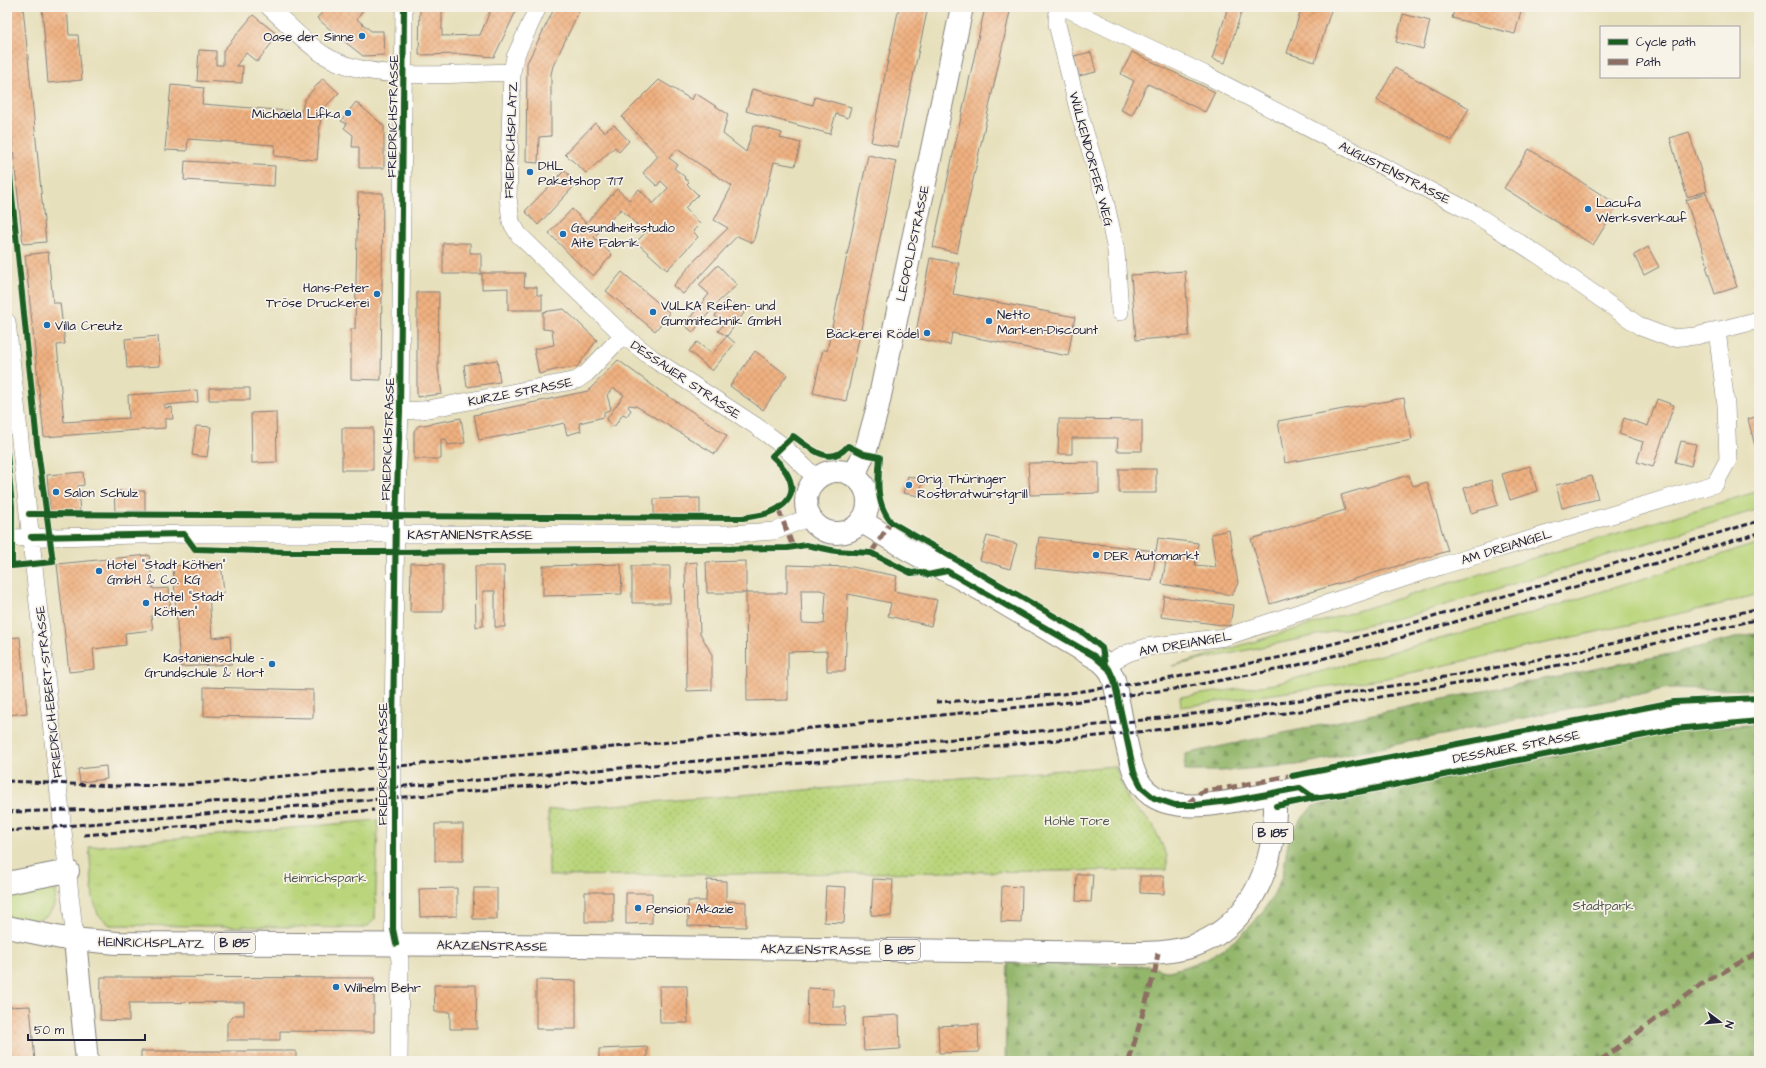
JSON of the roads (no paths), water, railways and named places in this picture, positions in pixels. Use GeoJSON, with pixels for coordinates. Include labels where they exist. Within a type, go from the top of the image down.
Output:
{"type":"FeatureCollection","features":[{"type":"Feature","properties":{"kind":"main road","name":"LEOPOLDSTRASSE"},"geometry":{"type":"LineString","coordinates":[[854,476],[867,446],[876,416],[962,7]]}},
{"type":"Feature","properties":{"kind":"main road"},"geometry":{"type":"LineString","coordinates":[[835,471],[848,473],[854,476],[866,493],[867,508],[861,521],[851,530],[838,533],[831,533],[819,528],[810,518],[806,506],[809,488],[817,479],[828,472],[835,471]]}},
{"type":"Feature","properties":{"kind":"main road"},"geometry":{"type":"LineString","coordinates":[[861,521],[907,549],[1080,647],[1106,665],[1114,680],[1134,772],[1147,793],[1166,803],[1185,806],[1274,794]]}},
{"type":"Feature","properties":{"kind":"main road","name":"DESSAUER STRASSE"},"geometry":{"type":"LineString","coordinates":[[1274,794],[1665,717],[1713,711],[1759,708]]}},
{"type":"Feature","properties":{"kind":"main road","name":"AKAZIENSTRASSE"},"geometry":{"type":"LineString","coordinates":[[396,944],[1120,953],[1170,951],[1194,946],[1213,937],[1236,919],[1251,900],[1262,881],[1271,850],[1276,806],[1274,794]]}},
{"type":"Feature","properties":{"kind":"main road"},"geometry":{"type":"LineString","coordinates":[[7,884],[68,871]]}},
{"type":"Feature","properties":{"kind":"main road","name":"B 185"},"geometry":{"type":"LineString","coordinates":[[7,927],[33,934],[74,940]]}},
{"type":"Feature","properties":{"kind":"main road","name":"HEINRICHSPLATZ"},"geometry":{"type":"LineString","coordinates":[[74,940],[117,943],[396,944]]}},
{"type":"Feature","properties":{"kind":"main road","name":"FRIEDRICH-EBERT-STRASSE"},"geometry":{"type":"LineString","coordinates":[[74,940],[87,1061]]}},
{"type":"Feature","properties":{"kind":"street"},"geometry":{"type":"LineString","coordinates":[[269,7],[314,47],[340,63],[369,71],[403,74]]}},
{"type":"Feature","properties":{"kind":"street","name":"FRIEDRICHSTRASSE"},"geometry":{"type":"LineString","coordinates":[[398,1061],[400,960],[393,929],[393,726],[396,535],[400,411],[404,7]]}},
{"type":"Feature","properties":{"kind":"street"},"geometry":{"type":"LineString","coordinates":[[512,72],[515,57],[538,7]]}},
{"type":"Feature","properties":{"kind":"street","name":"WÜLKENDORFER WEG"},"geometry":{"type":"LineString","coordinates":[[1059,7],[1057,13],[1057,24],[1078,109],[1104,196],[1116,251],[1120,312]]}},
{"type":"Feature","properties":{"kind":"street","name":"AUGUSTENSTRASSE"},"geometry":{"type":"LineString","coordinates":[[1064,7],[1204,74],[1473,212],[1540,256],[1641,327],[1670,338],[1696,336],[1717,330]]}},
{"type":"Feature","properties":{"kind":"street","name":"FRIEDRICHSPLATZ"},"geometry":{"type":"LineString","coordinates":[[403,74],[512,72],[508,198],[511,222]]}},
{"type":"Feature","properties":{"kind":"street","name":"DESSAUER STRASSE"},"geometry":{"type":"LineString","coordinates":[[511,222],[519,235],[623,335],[652,358],[756,426],[783,446],[817,479]]}},
{"type":"Feature","properties":{"kind":"street"},"geometry":{"type":"LineString","coordinates":[[1717,330],[1759,320]]}},
{"type":"Feature","properties":{"kind":"street","name":"FRIEDRICH-EBERT-STRASSE"},"geometry":{"type":"LineString","coordinates":[[7,322],[68,871],[74,940]]}},
{"type":"Feature","properties":{"kind":"street","name":"AM DREIANGEL"},"geometry":{"type":"LineString","coordinates":[[1106,665],[1128,654],[1147,647],[1225,637],[1441,566],[1715,484],[1728,460],[1726,405],[1717,330]]}},
{"type":"Feature","properties":{"kind":"street","name":"KURZE STRASSE"},"geometry":{"type":"LineString","coordinates":[[400,411],[423,410],[577,380],[587,373],[623,335]]}},
{"type":"Feature","properties":{"kind":"street","name":"KASTANIENSTRASSE"},"geometry":{"type":"LineString","coordinates":[[7,538],[207,534],[396,535],[750,533],[775,532],[810,518]]}},
{"type":"Feature","properties":{"kind":"railway"},"geometry":{"type":"LineString","coordinates":[[936,702],[1021,698],[1062,694],[1172,678],[1282,657],[1416,622],[1759,521]]}},
{"type":"Feature","properties":{"kind":"railway"},"geometry":{"type":"LineString","coordinates":[[7,781],[116,786],[182,785],[671,742],[1081,701],[1174,689],[1286,668],[1376,645],[1759,533]]}},
{"type":"Feature","properties":{"kind":"railway"},"geometry":{"type":"LineString","coordinates":[[7,812],[157,806],[306,795],[913,743],[1128,722],[1271,704],[1394,686],[1516,664],[1638,638],[1759,608]]}},
{"type":"Feature","properties":{"kind":"railway"},"geometry":{"type":"LineString","coordinates":[[7,831],[965,749],[1148,731],[1300,711],[1525,672],[1598,657],[1759,619]]}},
{"type":"Feature","properties":{"kind":"railway"},"geometry":{"type":"LineString","coordinates":[[84,835],[374,810]]}},
{"type":"Feature","properties":{"kind":"place","name":"Oase der Sinne"},"geometry":{"type":"Point","coordinates":[362,36]}},
{"type":"Feature","properties":{"kind":"place","name":"Michaela Lifka"},"geometry":{"type":"Point","coordinates":[348,113]}},
{"type":"Feature","properties":{"kind":"place","name":"DHL Paketshop 717"},"geometry":{"type":"Point","coordinates":[530,172]}},
{"type":"Feature","properties":{"kind":"place","name":"Lacufa Werksverkauf"},"geometry":{"type":"Point","coordinates":[1588,209]}},
{"type":"Feature","properties":{"kind":"place","name":"Gesundheitsstudio Alte Fabrik"},"geometry":{"type":"Point","coordinates":[563,234]}},
{"type":"Feature","properties":{"kind":"place","name":"Hans-Peter Tröse Druckerei"},"geometry":{"type":"Point","coordinates":[377,294]}},
{"type":"Feature","properties":{"kind":"place","name":"VULKA Reifen- und Gummitechnik GmbH"},"geometry":{"type":"Point","coordinates":[653,312]}},
{"type":"Feature","properties":{"kind":"place","name":"Netto Marken-Discount"},"geometry":{"type":"Point","coordinates":[989,321]}},
{"type":"Feature","properties":{"kind":"place","name":"Villa Creutz"},"geometry":{"type":"Point","coordinates":[47,325]}},
{"type":"Feature","properties":{"kind":"place","name":"Bäckerei Rödel"},"geometry":{"type":"Point","coordinates":[927,333]}},
{"type":"Feature","properties":{"kind":"place","name":"Orig. Thüringer Rostbratwurstgrill"},"geometry":{"type":"Point","coordinates":[909,485]}},
{"type":"Feature","properties":{"kind":"place","name":"Salon Schulz"},"geometry":{"type":"Point","coordinates":[56,492]}},
{"type":"Feature","properties":{"kind":"place","name":"DER Automarkt"},"geometry":{"type":"Point","coordinates":[1096,555]}},
{"type":"Feature","properties":{"kind":"place","name":"Hotel \"Stadt Köthen\" GmbH & Co. KG"},"geometry":{"type":"Point","coordinates":[99,571]}},
{"type":"Feature","properties":{"kind":"place","name":"Hotel \"Stadt Köthen\""},"geometry":{"type":"Point","coordinates":[146,603]}},
{"type":"Feature","properties":{"kind":"place","name":"Kastanienschule - Grundschule & Hort"},"geometry":{"type":"Point","coordinates":[272,664]}},
{"type":"Feature","properties":{"kind":"place","name":"Pension Akazie"},"geometry":{"type":"Point","coordinates":[638,908]}},
{"type":"Feature","properties":{"kind":"place","name":"Wilhelm Behr"},"geometry":{"type":"Point","coordinates":[336,987]}},
{"type":"Feature","properties":{"kind":"park label","name":"Hohle Tore"},"geometry":{"type":"Point","coordinates":[1077,820]}},
{"type":"Feature","properties":{"kind":"park label","name":"Heinrichspark"},"geometry":{"type":"Point","coordinates":[325,877]}},
{"type":"Feature","properties":{"kind":"park label","name":"Stadtpark"},"geometry":{"type":"Point","coordinates":[1603,905]}}]}
